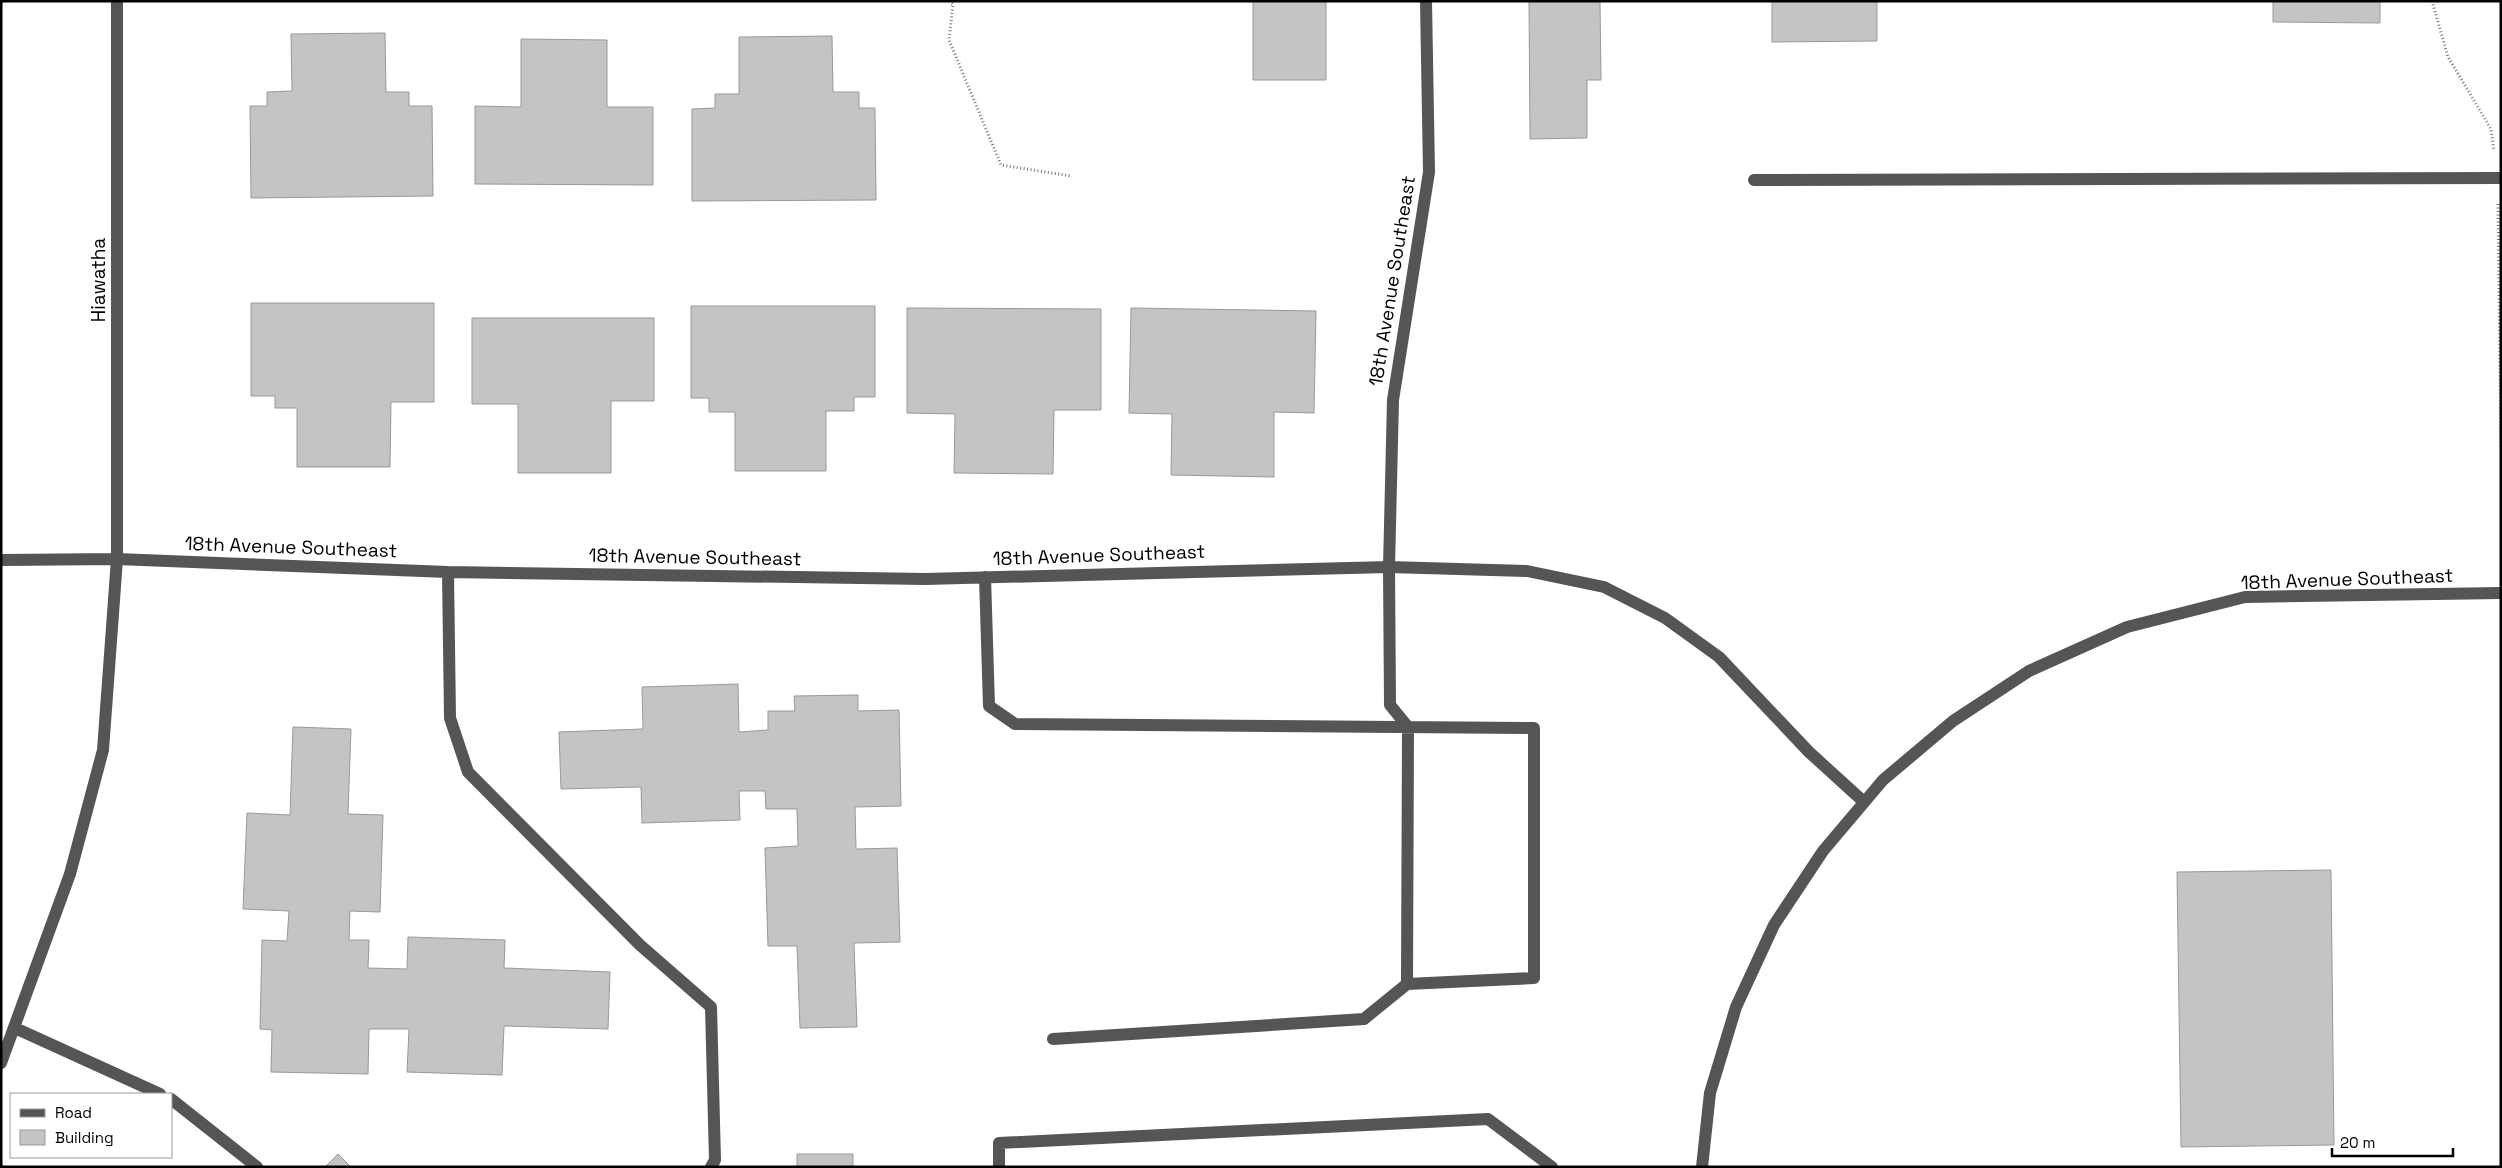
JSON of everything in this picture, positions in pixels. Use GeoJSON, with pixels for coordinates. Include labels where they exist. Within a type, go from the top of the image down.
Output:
{"type":"FeatureCollection","features":[{"type":"Feature","properties":{"kind":"street","name":"Hiawatha"},"geometry":{"type":"LineString","coordinates":[[1,1063],[70,874],[103,750],[117,558],[117,1]]}},
{"type":"Feature","properties":{"kind":"street","name":"18th Avenue Southeast"},"geometry":{"type":"LineString","coordinates":[[1389,567],[1393,400],[1429,172],[1426,1]]}},
{"type":"Feature","properties":{"kind":"street"},"geometry":{"type":"LineString","coordinates":[[1754,180],[2499,178]]}},
{"type":"Feature","properties":{"kind":"street","name":"18th Avenue Southeast"},"geometry":{"type":"LineString","coordinates":[[1,560],[117,558],[448,572],[926,579],[1389,567],[1527,571],[1604,587],[1657,613],[1719,657],[1809,752],[1864,802]]}},
{"type":"Feature","properties":{"kind":"street"},"geometry":{"type":"LineString","coordinates":[[1389,567],[1390,705],[1408,727],[1407,984]]}},
{"type":"Feature","properties":{"kind":"street"},"geometry":{"type":"LineString","coordinates":[[448,572],[450,718],[468,772],[640,945],[710,1007],[715,1160],[711,1167]]}},
{"type":"Feature","properties":{"kind":"street"},"geometry":{"type":"LineString","coordinates":[[985,577],[989,706],[1015,724],[1534,728],[1534,978],[1407,984],[1364,1019],[1053,1039]]}},
{"type":"Feature","properties":{"kind":"street","name":"18th Avenue Southeast"},"geometry":{"type":"LineString","coordinates":[[1702,1167],[1710,1093],[1736,1007],[1774,925],[1823,851],[1883,780],[1953,721],[2029,671],[2127,627],[2245,598],[2501,594]]}},
{"type":"Feature","properties":{"kind":"street"},"geometry":{"type":"LineString","coordinates":[[15,1028],[158,1093]]}},
{"type":"Feature","properties":{"kind":"street"},"geometry":{"type":"LineString","coordinates":[[172,1100],[257,1167]]}},
{"type":"Feature","properties":{"kind":"street"},"geometry":{"type":"LineString","coordinates":[[999,1167],[999,1144],[1488,1119],[1552,1167]]}},
{"type":"Feature","properties":{"kind":"path"},"geometry":{"type":"LineString","coordinates":[[949,1],[953,4],[949,40],[1001,166],[1071,176]]}},
{"type":"Feature","properties":{"kind":"path"},"geometry":{"type":"LineString","coordinates":[[2432,1],[2448,58],[2491,129],[2499,178],[2501,449]]}},
{"type":"Feature","properties":{"kind":"building"},"geometry":{"type":"Polygon","coordinates":[[[1253,1],[1326,1],[1326,80],[1253,80],[1253,1]]]}},
{"type":"Feature","properties":{"kind":"building"},"geometry":{"type":"Polygon","coordinates":[[[1529,1],[1600,1],[1601,80],[1587,80],[1587,138],[1530,139],[1529,1]]]}},
{"type":"Feature","properties":{"kind":"building"},"geometry":{"type":"Polygon","coordinates":[[[1772,1],[1877,1],[1877,41],[1772,42],[1772,1]]]}},
{"type":"Feature","properties":{"kind":"building"},"geometry":{"type":"Polygon","coordinates":[[[2273,1],[2380,1],[2380,23],[2273,22],[2273,1]]]}},
{"type":"Feature","properties":{"kind":"building"},"geometry":{"type":"Polygon","coordinates":[[[385,33],[386,92],[409,92],[409,106],[432,106],[433,196],[251,198],[250,106],[267,106],[267,92],[292,91],[291,34],[385,33]]]}},
{"type":"Feature","properties":{"kind":"building"},"geometry":{"type":"Polygon","coordinates":[[[832,36],[833,92],[859,92],[859,108],[875,108],[876,200],[692,201],[692,109],[715,108],[715,94],[739,94],[739,37],[832,36]]]}},
{"type":"Feature","properties":{"kind":"building"},"geometry":{"type":"Polygon","coordinates":[[[521,39],[607,40],[607,107],[653,107],[653,185],[475,184],[475,106],[521,107],[521,39]]]}},
{"type":"Feature","properties":{"kind":"building"},"geometry":{"type":"Polygon","coordinates":[[[251,303],[434,303],[434,402],[391,402],[390,467],[297,467],[297,408],[275,408],[275,396],[251,396],[251,303]]]}},
{"type":"Feature","properties":{"kind":"building"},"geometry":{"type":"Polygon","coordinates":[[[691,306],[875,306],[875,397],[854,397],[854,411],[826,411],[826,471],[735,471],[735,412],[709,412],[709,398],[691,398],[691,306]]]}},
{"type":"Feature","properties":{"kind":"building"},"geometry":{"type":"Polygon","coordinates":[[[907,308],[1101,309],[1101,410],[1054,410],[1053,474],[954,473],[955,414],[907,413],[907,308]]]}},
{"type":"Feature","properties":{"kind":"building"},"geometry":{"type":"Polygon","coordinates":[[[1131,308],[1316,311],[1314,413],[1274,412],[1274,477],[1171,475],[1172,414],[1129,413],[1131,308]]]}},
{"type":"Feature","properties":{"kind":"building"},"geometry":{"type":"Polygon","coordinates":[[[472,318],[654,318],[654,401],[611,401],[611,473],[518,473],[518,404],[472,404],[472,318]]]}},
{"type":"Feature","properties":{"kind":"building"},"geometry":{"type":"Polygon","coordinates":[[[738,684],[739,732],[768,730],[768,711],[795,711],[794,696],[858,695],[858,711],[899,710],[901,806],[855,807],[856,849],[897,848],[900,942],[854,943],[857,1027],[800,1028],[797,946],[768,946],[765,848],[798,846],[797,809],[766,809],[765,791],[739,791],[740,820],[642,823],[641,787],[561,789],[559,732],[643,729],[642,687],[738,684]]]}},
{"type":"Feature","properties":{"kind":"building"},"geometry":{"type":"Polygon","coordinates":[[[293,727],[351,729],[348,814],[383,815],[380,912],[350,911],[349,940],[369,940],[368,968],[407,969],[408,937],[505,940],[504,968],[610,972],[608,1029],[504,1026],[502,1075],[407,1072],[409,1029],[369,1029],[368,1074],[271,1072],[272,1030],[260,1029],[262,940],[287,941],[289,911],[243,909],[247,813],[290,815],[293,727]]]}},
{"type":"Feature","properties":{"kind":"building"},"geometry":{"type":"Polygon","coordinates":[[[2331,870],[2334,1145],[2181,1147],[2177,872],[2331,870]]]}},
{"type":"Feature","properties":{"kind":"building"},"geometry":{"type":"Polygon","coordinates":[[[338,1154],[351,1167],[325,1167],[338,1154]]]}},
{"type":"Feature","properties":{"kind":"building"},"geometry":{"type":"Polygon","coordinates":[[[797,1154],[853,1154],[853,1167],[797,1167],[797,1154]]]}}]}
